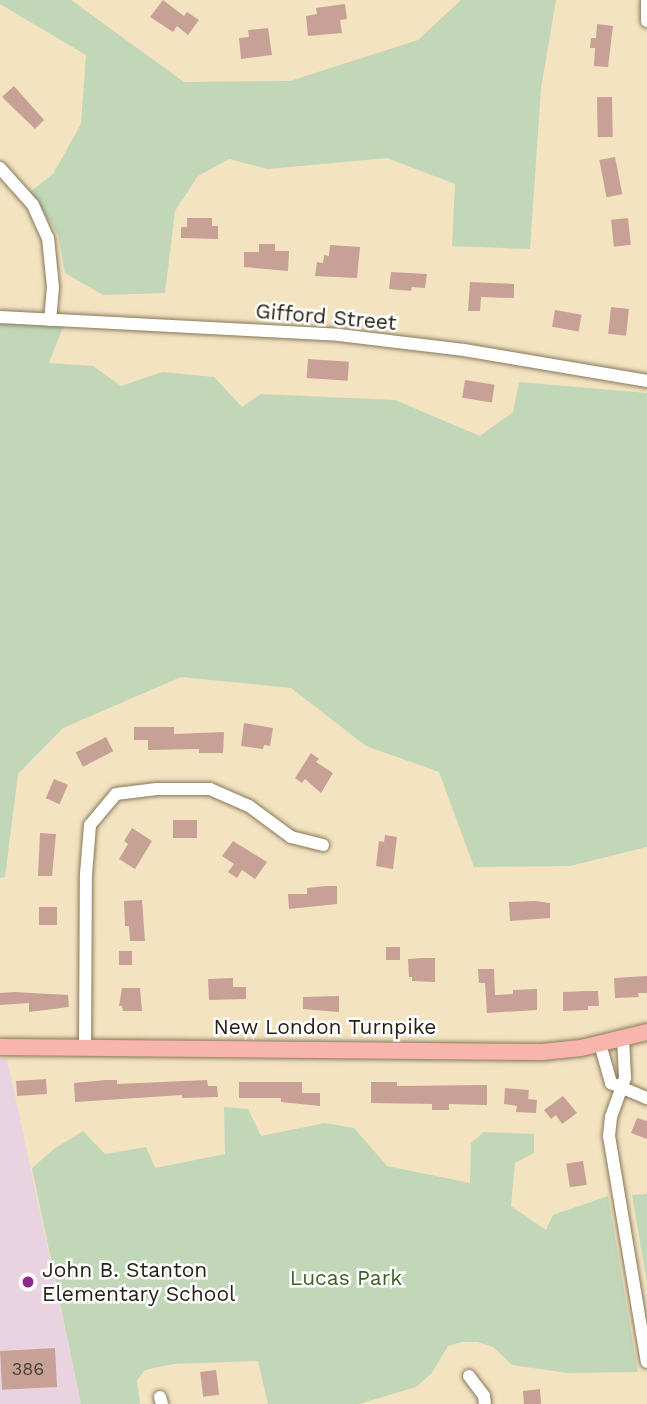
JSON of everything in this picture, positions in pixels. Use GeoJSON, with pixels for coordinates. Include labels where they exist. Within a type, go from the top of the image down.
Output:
{"type":"FeatureCollection","features":[{"type":"Feature","properties":{"kind":"main road","name":"New London Turnpike"},"geometry":{"type":"LineString","coordinates":[[0,1046],[542,1052],[600,1044],[647,1032]]}},
{"type":"Feature","properties":{"kind":"street"},"geometry":{"type":"LineString","coordinates":[[646,0],[647,21]]}},
{"type":"Feature","properties":{"kind":"street"},"geometry":{"type":"LineString","coordinates":[[0,168],[33,205],[48,238],[53,287],[50,320]]}},
{"type":"Feature","properties":{"kind":"street","name":"Gifford Street"},"geometry":{"type":"LineString","coordinates":[[0,317],[339,335],[464,349],[647,381]]}},
{"type":"Feature","properties":{"kind":"street"},"geometry":{"type":"LineString","coordinates":[[85,1047],[86,874],[90,825],[116,794],[157,789],[210,789],[249,806],[291,837],[323,845]]}},
{"type":"Feature","properties":{"kind":"street"},"geometry":{"type":"LineString","coordinates":[[623,1038],[626,1069],[610,1123],[609,1143],[647,1362]]}},
{"type":"Feature","properties":{"kind":"street"},"geometry":{"type":"LineString","coordinates":[[600,1044],[609,1080],[622,1089],[647,1098]]}},
{"type":"Feature","properties":{"kind":"street"},"geometry":{"type":"LineString","coordinates":[[469,1376],[484,1396],[485,1404]]}},
{"type":"Feature","properties":{"kind":"shaded area","name":"John B. Stanton Elementary School"},"geometry":{"type":"Polygon","coordinates":[[[0,1058],[7,1058],[81,1404],[0,1404],[0,1058]]]}},
{"type":"Feature","properties":{"kind":"green space"},"geometry":{"type":"Polygon","coordinates":[[[0,0],[71,0],[184,82],[290,81],[418,40],[461,0],[556,0],[541,88],[530,249],[452,246],[455,184],[387,158],[268,169],[229,159],[198,176],[175,211],[165,293],[103,295],[65,273],[58,235],[30,192],[53,174],[81,124],[86,55],[0,4],[0,0]]]}},
{"type":"Feature","properties":{"kind":"green space"},"geometry":{"type":"Polygon","coordinates":[[[0,324],[63,327],[49,363],[93,366],[121,386],[162,372],[214,377],[242,407],[261,394],[395,400],[480,436],[513,412],[519,382],[647,393],[647,847],[570,866],[474,867],[439,772],[366,746],[291,688],[181,677],[63,728],[18,774],[5,877],[0,878],[0,324]]]}},
{"type":"Feature","properties":{"kind":"green space","name":"Lucas Park"},"geometry":{"type":"Polygon","coordinates":[[[224,1107],[248,1109],[261,1136],[325,1123],[354,1128],[387,1166],[470,1183],[471,1143],[484,1132],[534,1134],[534,1153],[515,1163],[511,1206],[546,1230],[553,1215],[608,1196],[638,1372],[567,1373],[512,1365],[493,1347],[477,1342],[462,1342],[448,1346],[432,1373],[416,1387],[359,1404],[268,1404],[258,1361],[173,1364],[145,1370],[137,1381],[140,1404],[81,1404],[32,1168],[54,1149],[83,1131],[105,1154],[146,1147],[155,1168],[225,1154],[224,1107]]]}},
{"type":"Feature","properties":{"kind":"green space"},"geometry":{"type":"Polygon","coordinates":[[[647,1194],[647,1282],[632,1195],[647,1194]]]}},
{"type":"Feature","properties":{"kind":"building"},"geometry":{"type":"Polygon","coordinates":[[[163,0],[184,16],[187,12],[199,20],[188,35],[177,26],[173,32],[150,17],[163,0]]]}},
{"type":"Feature","properties":{"kind":"building"},"geometry":{"type":"Polygon","coordinates":[[[345,4],[347,19],[340,20],[342,33],[308,36],[306,16],[317,14],[316,8],[345,4]]]}},
{"type":"Feature","properties":{"kind":"building"},"geometry":{"type":"Polygon","coordinates":[[[597,24],[613,26],[608,67],[594,66],[595,48],[590,48],[591,38],[596,38],[597,24]]]}},
{"type":"Feature","properties":{"kind":"building"},"geometry":{"type":"Polygon","coordinates":[[[268,28],[272,55],[241,59],[239,38],[249,37],[248,30],[268,28]]]}},
{"type":"Feature","properties":{"kind":"building"},"geometry":{"type":"Polygon","coordinates":[[[14,86],[44,120],[35,129],[2,97],[14,86]]]}},
{"type":"Feature","properties":{"kind":"building"},"geometry":{"type":"Polygon","coordinates":[[[597,97],[612,97],[613,137],[598,137],[597,97]]]}},
{"type":"Feature","properties":{"kind":"building"},"geometry":{"type":"Polygon","coordinates":[[[615,157],[622,194],[607,197],[599,160],[615,157]]]}},
{"type":"Feature","properties":{"kind":"building"},"geometry":{"type":"Polygon","coordinates":[[[187,218],[212,218],[212,226],[218,226],[218,239],[181,238],[181,227],[187,227],[187,218]]]}},
{"type":"Feature","properties":{"kind":"building"},"geometry":{"type":"Polygon","coordinates":[[[628,218],[631,245],[614,247],[611,220],[628,218]]]}},
{"type":"Feature","properties":{"kind":"building"},"geometry":{"type":"Polygon","coordinates":[[[259,244],[275,244],[275,251],[289,251],[288,271],[244,267],[244,252],[259,252],[259,244]]]}},
{"type":"Feature","properties":{"kind":"building"},"geometry":{"type":"Polygon","coordinates":[[[330,245],[360,247],[357,278],[315,276],[317,262],[323,263],[324,255],[329,256],[330,245]]]}},
{"type":"Feature","properties":{"kind":"building"},"geometry":{"type":"Polygon","coordinates":[[[391,272],[427,274],[425,288],[412,287],[411,291],[389,289],[391,272]]]}},
{"type":"Feature","properties":{"kind":"building"},"geometry":{"type":"Polygon","coordinates":[[[470,282],[514,284],[514,298],[481,297],[480,311],[468,311],[470,282]]]}},
{"type":"Feature","properties":{"kind":"building"},"geometry":{"type":"Polygon","coordinates":[[[611,307],[629,309],[626,336],[608,334],[611,307]]]}},
{"type":"Feature","properties":{"kind":"building"},"geometry":{"type":"Polygon","coordinates":[[[555,310],[582,315],[579,331],[552,327],[555,310]]]}},
{"type":"Feature","properties":{"kind":"building"},"geometry":{"type":"Polygon","coordinates":[[[308,359],[349,362],[348,381],[307,378],[308,359]]]}},
{"type":"Feature","properties":{"kind":"building"},"geometry":{"type":"Polygon","coordinates":[[[465,380],[495,385],[492,402],[462,398],[465,380]]]}},
{"type":"Feature","properties":{"kind":"building"},"geometry":{"type":"Polygon","coordinates":[[[244,723],[273,728],[270,746],[264,745],[263,749],[241,746],[244,723]]]}},
{"type":"Feature","properties":{"kind":"building"},"geometry":{"type":"Polygon","coordinates":[[[134,727],[174,727],[174,734],[224,732],[223,753],[199,753],[199,749],[148,750],[148,740],[134,740],[134,727]]]}},
{"type":"Feature","properties":{"kind":"building"},"geometry":{"type":"Polygon","coordinates":[[[106,737],[113,751],[83,767],[76,752],[106,737]]]}},
{"type":"Feature","properties":{"kind":"building"},"geometry":{"type":"Polygon","coordinates":[[[311,753],[319,759],[316,762],[333,773],[321,793],[305,779],[302,783],[295,778],[311,753]]]}},
{"type":"Feature","properties":{"kind":"building"},"geometry":{"type":"Polygon","coordinates":[[[54,779],[68,785],[60,804],[46,798],[54,779]]]}},
{"type":"Feature","properties":{"kind":"building"},"geometry":{"type":"Polygon","coordinates":[[[173,820],[197,820],[197,838],[173,838],[173,820]]]}},
{"type":"Feature","properties":{"kind":"building"},"geometry":{"type":"Polygon","coordinates":[[[132,828],[152,841],[135,869],[119,859],[128,844],[124,841],[132,828]]]}},
{"type":"Feature","properties":{"kind":"building"},"geometry":{"type":"Polygon","coordinates":[[[40,833],[56,834],[52,876],[38,876],[40,833]]]}},
{"type":"Feature","properties":{"kind":"building"},"geometry":{"type":"Polygon","coordinates":[[[385,835],[397,837],[393,869],[376,866],[379,841],[384,842],[385,835]]]}},
{"type":"Feature","properties":{"kind":"building"},"geometry":{"type":"Polygon","coordinates":[[[233,841],[267,862],[255,879],[242,870],[237,878],[228,872],[234,864],[222,856],[233,841]]]}},
{"type":"Feature","properties":{"kind":"building"},"geometry":{"type":"Polygon","coordinates":[[[337,886],[337,904],[289,909],[288,894],[307,894],[307,888],[337,886]]]}},
{"type":"Feature","properties":{"kind":"building"},"geometry":{"type":"Polygon","coordinates":[[[142,900],[145,941],[130,941],[129,926],[125,926],[124,901],[142,900]]]}},
{"type":"Feature","properties":{"kind":"building"},"geometry":{"type":"Polygon","coordinates":[[[509,902],[550,903],[550,918],[510,921],[509,902]]]}},
{"type":"Feature","properties":{"kind":"building"},"geometry":{"type":"Polygon","coordinates":[[[39,907],[57,907],[57,925],[39,925],[39,907]]]}},
{"type":"Feature","properties":{"kind":"building"},"geometry":{"type":"Polygon","coordinates":[[[386,947],[400,947],[400,960],[386,960],[386,947]]]}},
{"type":"Feature","properties":{"kind":"building"},"geometry":{"type":"Polygon","coordinates":[[[119,951],[132,951],[132,965],[119,965],[119,951]]]}},
{"type":"Feature","properties":{"kind":"building"},"geometry":{"type":"Polygon","coordinates":[[[435,958],[435,982],[412,981],[412,977],[409,977],[408,959],[435,958]]]}},
{"type":"Feature","properties":{"kind":"building"},"geometry":{"type":"Polygon","coordinates":[[[478,969],[494,969],[495,995],[513,994],[513,990],[537,989],[537,1010],[487,1013],[485,983],[479,983],[478,969]]]}},
{"type":"Feature","properties":{"kind":"building"},"geometry":{"type":"Polygon","coordinates":[[[647,976],[647,993],[638,993],[639,997],[615,998],[614,978],[647,976]]]}},
{"type":"Feature","properties":{"kind":"building"},"geometry":{"type":"Polygon","coordinates":[[[233,978],[233,987],[246,987],[246,999],[209,1000],[208,979],[233,978]]]}},
{"type":"Feature","properties":{"kind":"building"},"geometry":{"type":"Polygon","coordinates":[[[122,988],[140,988],[142,1011],[123,1011],[122,1006],[119,1006],[122,988]]]}},
{"type":"Feature","properties":{"kind":"building"},"geometry":{"type":"Polygon","coordinates":[[[598,991],[599,1006],[588,1006],[588,1010],[563,1011],[563,992],[598,991]]]}},
{"type":"Feature","properties":{"kind":"building"},"geometry":{"type":"Polygon","coordinates":[[[0,993],[68,995],[69,1007],[29,1012],[29,1003],[0,1005],[0,993]]]}},
{"type":"Feature","properties":{"kind":"building"},"geometry":{"type":"Polygon","coordinates":[[[339,996],[339,1012],[303,1009],[303,997],[339,996]]]}},
{"type":"Feature","properties":{"kind":"building"},"geometry":{"type":"Polygon","coordinates":[[[46,1079],[47,1094],[17,1096],[16,1081],[46,1079]]]}},
{"type":"Feature","properties":{"kind":"building"},"geometry":{"type":"Polygon","coordinates":[[[117,1080],[117,1084],[207,1080],[208,1086],[217,1086],[218,1097],[182,1098],[182,1095],[75,1102],[74,1083],[117,1080]]]}},
{"type":"Feature","properties":{"kind":"building"},"geometry":{"type":"Polygon","coordinates":[[[239,1082],[302,1082],[302,1093],[320,1093],[320,1106],[281,1102],[281,1098],[239,1098],[239,1082]]]}},
{"type":"Feature","properties":{"kind":"building"},"geometry":{"type":"Polygon","coordinates":[[[371,1082],[397,1082],[397,1086],[487,1085],[487,1105],[449,1104],[449,1110],[432,1110],[432,1104],[371,1103],[371,1082]]]}},
{"type":"Feature","properties":{"kind":"building"},"geometry":{"type":"Polygon","coordinates":[[[505,1088],[529,1090],[528,1099],[537,1100],[536,1113],[516,1112],[517,1106],[504,1104],[505,1088]]]}},
{"type":"Feature","properties":{"kind":"building"},"geometry":{"type":"Polygon","coordinates":[[[563,1096],[577,1113],[562,1124],[556,1115],[551,1119],[544,1110],[563,1096]]]}},
{"type":"Feature","properties":{"kind":"building"},"geometry":{"type":"Polygon","coordinates":[[[637,1118],[647,1121],[647,1139],[631,1133],[637,1118]]]}},
{"type":"Feature","properties":{"kind":"building"},"geometry":{"type":"Polygon","coordinates":[[[583,1161],[587,1185],[570,1187],[566,1164],[583,1161]]]}},
{"type":"Feature","properties":{"kind":"building"},"geometry":{"type":"Polygon","coordinates":[[[55,1348],[57,1387],[2,1390],[0,1351],[55,1348]]]}},
{"type":"Feature","properties":{"kind":"building"},"geometry":{"type":"Polygon","coordinates":[[[216,1370],[219,1395],[203,1397],[200,1372],[216,1370]]]}},
{"type":"Feature","properties":{"kind":"building"},"geometry":{"type":"Polygon","coordinates":[[[540,1389],[541,1404],[524,1404],[523,1391],[540,1389]]]}},
{"type":"Feature","properties":{"kind":"place","name":"John B. Stanton Elementary School"},"geometry":{"type":"Point","coordinates":[28,1282]}}]}
